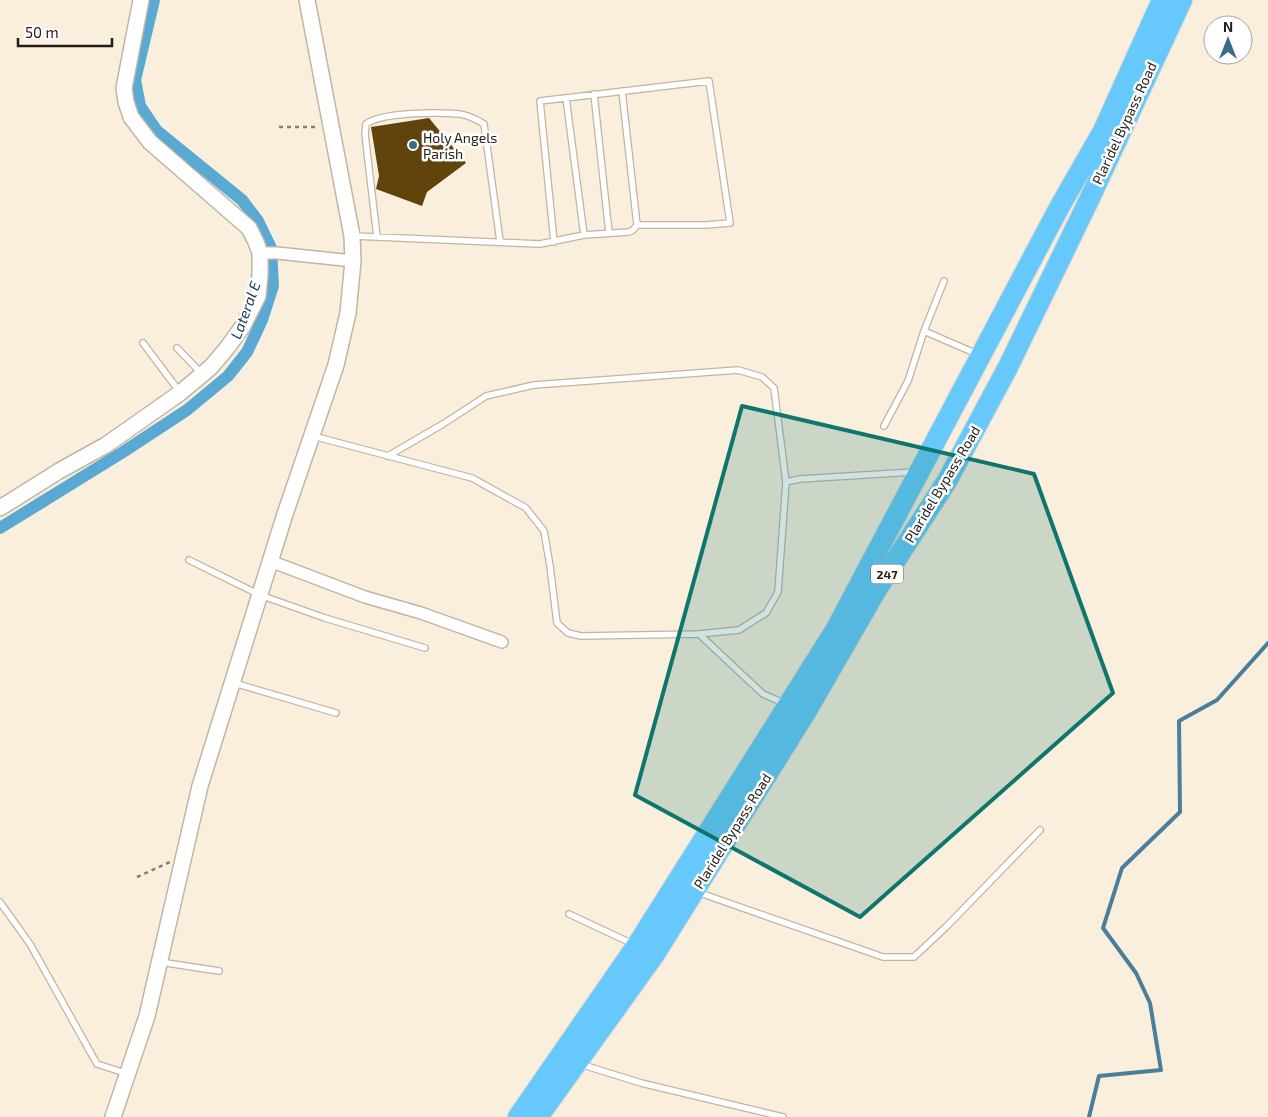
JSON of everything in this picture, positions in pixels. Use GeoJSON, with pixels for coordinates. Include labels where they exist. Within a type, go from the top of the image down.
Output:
{"type":"FeatureCollection","features":[{"type":"Feature","properties":{"kind":"highway","name":"Plaridel Bypass Road"},"geometry":{"type":"LineString","coordinates":[[518,1117],[646,949],[695,891],[797,709],[836,629],[980,355],[1060,206],[1103,131],[1162,0]]}},
{"type":"Feature","properties":{"kind":"highway","name":"Plaridel Bypass Road"},"geometry":{"type":"LineString","coordinates":[[538,1117],[575,1063],[797,709],[947,481],[1008,367],[1089,200],[1182,0]]}},
{"type":"Feature","properties":{"kind":"highway"},"geometry":{"type":"LineString","coordinates":[[980,355],[1008,367]]}},
{"type":"Feature","properties":{"kind":"main road"},"geometry":{"type":"LineString","coordinates":[[0,508],[106,445],[180,393],[227,348],[247,319],[258,296],[260,275],[268,253],[256,242],[249,228],[150,142],[131,117],[124,88],[141,0]]}},
{"type":"Feature","properties":{"kind":"main road"},"geometry":{"type":"LineString","coordinates":[[113,1117],[147,1016],[200,786],[270,562],[336,365],[348,312],[353,261],[352,236],[307,0]]}},
{"type":"Feature","properties":{"kind":"street"},"geometry":{"type":"LineString","coordinates":[[268,253],[353,261]]}},
{"type":"Feature","properties":{"kind":"street"},"geometry":{"type":"LineString","coordinates":[[270,562],[365,597],[421,613],[502,642]]}},
{"type":"Feature","properties":{"kind":"lane"},"geometry":{"type":"LineString","coordinates":[[554,242],[540,100],[709,81],[730,223],[637,225]]}},
{"type":"Feature","properties":{"kind":"lane"},"geometry":{"type":"LineString","coordinates":[[352,236],[500,241],[521,244],[554,242],[584,235],[633,230],[637,225],[622,91]]}},
{"type":"Feature","properties":{"kind":"lane"},"geometry":{"type":"LineString","coordinates":[[594,94],[609,233]]}},
{"type":"Feature","properties":{"kind":"lane"},"geometry":{"type":"LineString","coordinates":[[566,98],[584,235]]}},
{"type":"Feature","properties":{"kind":"lane"},"geometry":{"type":"LineString","coordinates":[[377,237],[365,134],[366,124],[370,121],[399,115],[422,113],[460,114],[474,118],[484,124],[500,241]]}},
{"type":"Feature","properties":{"kind":"lane"},"geometry":{"type":"LineString","coordinates":[[884,426],[908,381],[924,331],[944,281]]}},
{"type":"Feature","properties":{"kind":"lane"},"geometry":{"type":"LineString","coordinates":[[924,331],[980,355]]}},
{"type":"Feature","properties":{"kind":"lane"},"geometry":{"type":"LineString","coordinates":[[143,343],[180,393]]}},
{"type":"Feature","properties":{"kind":"lane"},"geometry":{"type":"LineString","coordinates":[[177,348],[202,374]]}},
{"type":"Feature","properties":{"kind":"lane"},"geometry":{"type":"LineString","coordinates":[[312,435],[388,456],[472,478],[526,508],[544,531],[557,623],[568,633],[581,636],[699,634],[740,630],[766,613],[778,592],[786,482],[774,388],[762,377],[738,370],[534,384],[486,396],[388,456]]}},
{"type":"Feature","properties":{"kind":"lane"},"geometry":{"type":"LineString","coordinates":[[786,482],[800,479],[920,472]]}},
{"type":"Feature","properties":{"kind":"lane"},"geometry":{"type":"LineString","coordinates":[[188,560],[260,595],[326,618],[425,648]]}},
{"type":"Feature","properties":{"kind":"lane"},"geometry":{"type":"LineString","coordinates":[[699,634],[763,694],[797,709]]}},
{"type":"Feature","properties":{"kind":"lane"},"geometry":{"type":"LineString","coordinates":[[232,683],[336,713]]}},
{"type":"Feature","properties":{"kind":"lane"},"geometry":{"type":"LineString","coordinates":[[695,891],[883,958],[914,957],[947,926],[1040,830]]}},
{"type":"Feature","properties":{"kind":"lane"},"geometry":{"type":"LineString","coordinates":[[0,902],[30,944],[97,1064],[128,1074]]}},
{"type":"Feature","properties":{"kind":"lane"},"geometry":{"type":"LineString","coordinates":[[569,914],[646,949]]}},
{"type":"Feature","properties":{"kind":"lane"},"geometry":{"type":"LineString","coordinates":[[160,962],[219,971]]}},
{"type":"Feature","properties":{"kind":"lane"},"geometry":{"type":"LineString","coordinates":[[575,1063],[641,1083],[783,1117]]}},
{"type":"Feature","properties":{"kind":"path"},"geometry":{"type":"LineString","coordinates":[[279,127],[332,127]]}},
{"type":"Feature","properties":{"kind":"path"},"geometry":{"type":"LineString","coordinates":[[137,876],[184,855]]}},
{"type":"Feature","properties":{"kind":"highlighted area"},"geometry":{"type":"Polygon","coordinates":[[[742,406],[1034,474],[1113,693],[860,917],[635,795],[742,406]]]}},
{"type":"Feature","properties":{"kind":"building","name":"Holy Angels Parish"},"geometry":{"type":"Polygon","coordinates":[[[429,118],[466,163],[427,192],[422,206],[376,189],[379,176],[371,127],[429,118]]]}},
{"type":"Feature","properties":{"kind":"waterway","name":"Lateral E"},"geometry":{"type":"LineString","coordinates":[[0,528],[187,410],[228,376],[247,352],[262,320],[273,286],[271,248],[258,221],[242,200],[157,131],[140,106],[135,80],[154,0]]}},
{"type":"Feature","properties":{"kind":"waterway"},"geometry":{"type":"LineString","coordinates":[[1089,1117],[1099,1076],[1161,1070],[1150,1003],[1136,973],[1103,928],[1122,868],[1180,812],[1179,721],[1217,700],[1268,643]]}},
{"type":"Feature","properties":{"kind":"place","name":"Holy Angels Parish"},"geometry":{"type":"Point","coordinates":[413,145]}}]}
